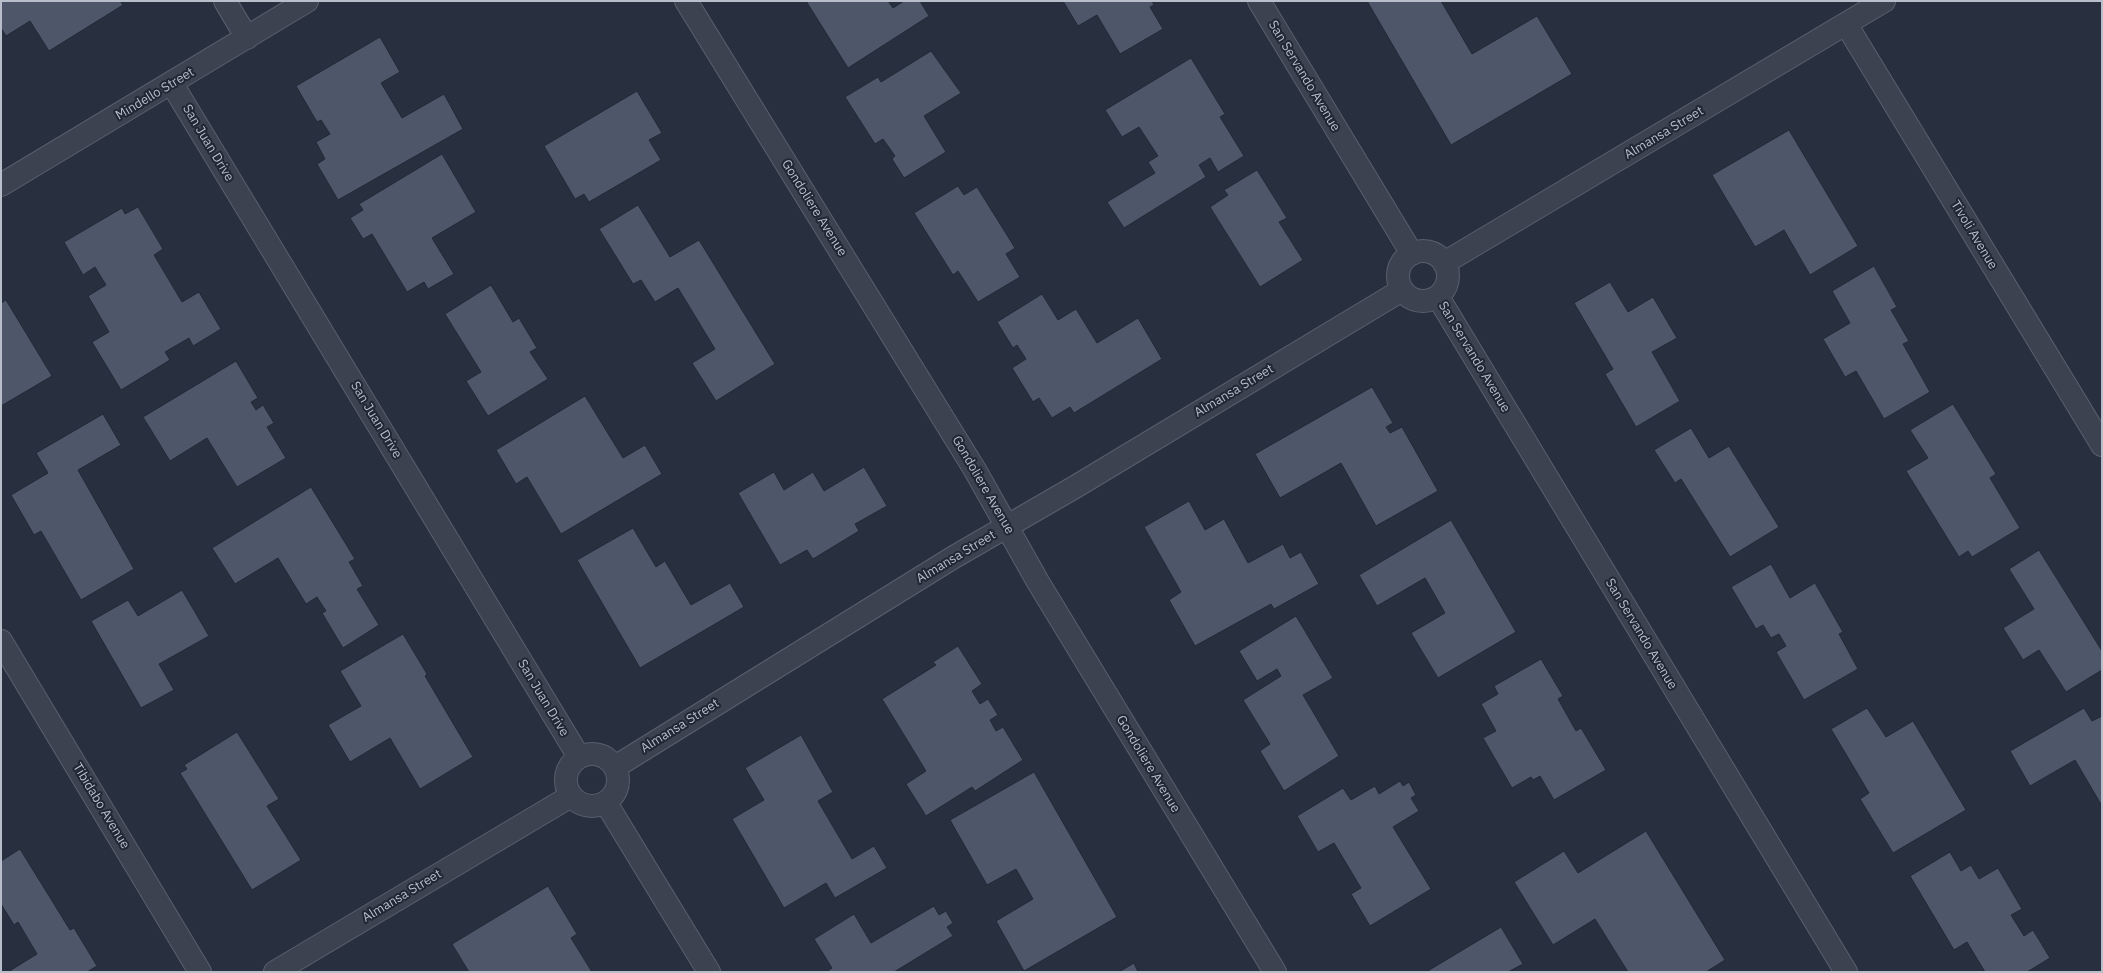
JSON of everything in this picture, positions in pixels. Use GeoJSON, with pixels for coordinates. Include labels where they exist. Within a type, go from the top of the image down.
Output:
{"type":"FeatureCollection","features":[{"type":"Feature","properties":{"kind":"street"},"geometry":{"type":"LineString","coordinates":[[225,1],[247,38]]}},
{"type":"Feature","properties":{"kind":"street","name":"Mindello Street"},"geometry":{"type":"LineString","coordinates":[[1,185],[172,84],[307,1]]}},
{"type":"Feature","properties":{"kind":"street","name":"Gondoliere Avenue"},"geometry":{"type":"LineString","coordinates":[[686,1],[975,470],[1046,595],[1275,972]]}},
{"type":"Feature","properties":{"kind":"street","name":"San Servando Avenue"},"geometry":{"type":"LineString","coordinates":[[1259,1],[1412,254]]}},
{"type":"Feature","properties":{"kind":"street","name":"Almansa Street"},"geometry":{"type":"LineString","coordinates":[[1444,263],[1884,1]]}},
{"type":"Feature","properties":{"kind":"street","name":"Tivoli Avenue"},"geometry":{"type":"LineString","coordinates":[[1846,24],[2102,445]]}},
{"type":"Feature","properties":{"kind":"street","name":"San Juan Drive"},"geometry":{"type":"LineString","coordinates":[[172,84],[579,757]]}},
{"type":"Feature","properties":{"kind":"street"},"geometry":{"type":"LineString","coordinates":[[1402,290],[1398,276],[1402,263],[1412,254],[1426,252],[1434,254],[1444,263]]}},
{"type":"Feature","properties":{"kind":"street","name":"San Servando Avenue"},"geometry":{"type":"LineString","coordinates":[[1402,290],[1415,299],[1431,300],[1438,297],[1447,284],[1448,274],[1444,263]]}},
{"type":"Feature","properties":{"kind":"street","name":"Almansa Street"},"geometry":{"type":"LineString","coordinates":[[615,767],[954,557],[1008,527],[1402,290]]}},
{"type":"Feature","properties":{"kind":"street","name":"San Servando Avenue"},"geometry":{"type":"LineString","coordinates":[[1438,297],[1846,972]]}},
{"type":"Feature","properties":{"kind":"street","name":"Tibidabo Avenue"},"geometry":{"type":"LineString","coordinates":[[1,641],[200,972]]}},
{"type":"Feature","properties":{"kind":"street"},"geometry":{"type":"LineString","coordinates":[[595,754],[603,756],[615,767],[619,780],[618,787],[616,793],[606,803],[591,807],[579,803],[570,796],[565,779],[572,763],[579,757],[595,754]]}},
{"type":"Feature","properties":{"kind":"street","name":"Almansa Street"},"geometry":{"type":"LineString","coordinates":[[275,972],[570,796]]}},
{"type":"Feature","properties":{"kind":"street"},"geometry":{"type":"LineString","coordinates":[[606,803],[709,972]]}},
{"type":"Feature","properties":{"kind":"building"},"geometry":{"type":"Polygon","coordinates":[[[1,1],[120,1],[123,5],[49,51],[30,21],[6,36],[1,28],[1,1]]]}},
{"type":"Feature","properties":{"kind":"building"},"geometry":{"type":"Polygon","coordinates":[[[806,1],[888,1],[893,8],[904,1],[920,1],[929,16],[848,68],[806,1]]]}},
{"type":"Feature","properties":{"kind":"building"},"geometry":{"type":"Polygon","coordinates":[[[1063,1],[1152,1],[1154,5],[1150,7],[1163,29],[1120,54],[1097,15],[1078,26],[1063,1]]]}},
{"type":"Feature","properties":{"kind":"building"},"geometry":{"type":"Polygon","coordinates":[[[1367,1],[1441,1],[1472,54],[1537,16],[1572,74],[1451,145],[1367,1]]]}},
{"type":"Feature","properties":{"kind":"building"},"geometry":{"type":"Polygon","coordinates":[[[380,37],[400,72],[381,83],[402,118],[444,94],[463,129],[338,200],[317,164],[325,159],[316,142],[330,134],[321,120],[317,122],[296,86],[380,37]]]}},
{"type":"Feature","properties":{"kind":"building"},"geometry":{"type":"Polygon","coordinates":[[[931,51],[961,93],[924,116],[946,152],[904,178],[892,159],[895,156],[883,139],[875,144],[845,97],[878,77],[881,82],[931,51]]]}},
{"type":"Feature","properties":{"kind":"building"},"geometry":{"type":"Polygon","coordinates":[[[1191,58],[1225,114],[1220,117],[1244,156],[1218,172],[1210,158],[1199,165],[1206,177],[1124,228],[1107,202],[1155,173],[1148,162],[1158,156],[1139,127],[1122,137],[1105,110],[1191,58]]]}},
{"type":"Feature","properties":{"kind":"building"},"geometry":{"type":"Polygon","coordinates":[[[637,91],[662,133],[649,140],[661,160],[589,202],[584,194],[575,199],[544,146],[637,91]]]}},
{"type":"Feature","properties":{"kind":"building"},"geometry":{"type":"Polygon","coordinates":[[[1789,130],[1858,246],[1810,275],[1784,230],[1755,247],[1712,175],[1789,130]]]}},
{"type":"Feature","properties":{"kind":"building"},"geometry":{"type":"Polygon","coordinates":[[[442,154],[476,212],[432,238],[454,274],[428,289],[424,282],[407,292],[372,234],[363,239],[350,218],[363,210],[359,204],[442,154]]]}},
{"type":"Feature","properties":{"kind":"building"},"geometry":{"type":"Polygon","coordinates":[[[1257,170],[1287,218],[1279,222],[1303,260],[1260,287],[1210,207],[1228,195],[1224,190],[1257,170]]]}},
{"type":"Feature","properties":{"kind":"building"},"geometry":{"type":"Polygon","coordinates":[[[958,186],[964,195],[977,187],[1015,248],[1006,254],[1020,277],[978,302],[958,271],[953,275],[914,213],[958,186]]]}},
{"type":"Feature","properties":{"kind":"building"},"geometry":{"type":"Polygon","coordinates":[[[638,205],[670,257],[699,240],[775,364],[716,401],[692,363],[715,349],[678,288],[655,302],[641,280],[633,284],[599,229],[638,205]]]}},
{"type":"Feature","properties":{"kind":"building"},"geometry":{"type":"Polygon","coordinates":[[[138,207],[163,249],[154,255],[182,302],[199,292],[221,329],[193,346],[189,338],[165,352],[170,360],[121,390],[92,342],[109,332],[88,296],[106,285],[95,267],[83,275],[64,242],[122,208],[125,214],[138,207]]]}},
{"type":"Feature","properties":{"kind":"building"},"geometry":{"type":"Polygon","coordinates":[[[1874,266],[1897,307],[1891,310],[1909,341],[1903,344],[1930,392],[1884,419],[1856,371],[1845,377],[1823,339],[1850,323],[1832,291],[1874,266]]]}},
{"type":"Feature","properties":{"kind":"building"},"geometry":{"type":"Polygon","coordinates":[[[1610,282],[1628,312],[1653,297],[1677,338],[1652,352],[1680,401],[1636,427],[1605,374],[1613,369],[1574,303],[1610,282]]]}},
{"type":"Feature","properties":{"kind":"building"},"geometry":{"type":"Polygon","coordinates":[[[491,285],[513,322],[519,318],[537,348],[530,352],[548,379],[488,416],[466,381],[481,372],[445,314],[491,285]]]}},
{"type":"Feature","properties":{"kind":"building"},"geometry":{"type":"Polygon","coordinates":[[[1042,294],[1058,320],[1076,309],[1097,343],[1138,318],[1162,359],[1074,413],[1070,407],[1052,418],[1039,398],[1033,402],[1012,368],[1026,359],[1017,345],[1013,348],[997,322],[1042,294]]]}},
{"type":"Feature","properties":{"kind":"building"},"geometry":{"type":"Polygon","coordinates":[[[6,300],[52,376],[1,406],[1,303],[6,300]]]}},
{"type":"Feature","properties":{"kind":"building"},"geometry":{"type":"Polygon","coordinates":[[[236,361],[258,398],[251,402],[256,410],[263,405],[274,423],[267,427],[286,458],[237,487],[207,438],[170,461],[143,417],[236,361]]]}},
{"type":"Feature","properties":{"kind":"building"},"geometry":{"type":"Polygon","coordinates":[[[1372,387],[1393,423],[1386,427],[1390,433],[1402,427],[1438,491],[1376,526],[1341,463],[1280,498],[1255,454],[1372,387]]]}},
{"type":"Feature","properties":{"kind":"building"},"geometry":{"type":"Polygon","coordinates":[[[585,396],[623,458],[645,445],[662,474],[561,534],[527,477],[516,484],[496,450],[585,396]]]}},
{"type":"Feature","properties":{"kind":"building"},"geometry":{"type":"Polygon","coordinates":[[[1953,404],[1996,474],[1990,478],[2020,528],[1972,557],[1968,551],[1959,557],[1906,471],[1928,458],[1910,430],[1953,404]]]}},
{"type":"Feature","properties":{"kind":"building"},"geometry":{"type":"Polygon","coordinates":[[[103,414],[121,445],[78,470],[134,569],[81,600],[41,531],[34,535],[11,495],[48,473],[36,453],[103,414]]]}},
{"type":"Feature","properties":{"kind":"building"},"geometry":{"type":"Polygon","coordinates":[[[1691,428],[1709,458],[1729,446],[1779,527],[1730,557],[1681,479],[1675,483],[1654,450],[1691,428]]]}},
{"type":"Feature","properties":{"kind":"building"},"geometry":{"type":"Polygon","coordinates":[[[864,467],[887,506],[855,524],[859,531],[813,559],[807,550],[780,565],[738,493],[774,472],[784,490],[813,472],[824,491],[864,467]]]}},
{"type":"Feature","properties":{"kind":"building"},"geometry":{"type":"Polygon","coordinates":[[[311,487],[355,559],[349,562],[363,586],[357,589],[379,625],[343,648],[322,613],[326,611],[317,597],[306,604],[278,558],[235,584],[212,548],[311,487]]]}},
{"type":"Feature","properties":{"kind":"building"},"geometry":{"type":"Polygon","coordinates":[[[1189,501],[1205,530],[1224,519],[1248,563],[1283,544],[1290,558],[1301,552],[1319,584],[1274,609],[1271,604],[1195,646],[1169,600],[1181,592],[1144,527],[1189,501]]]}},
{"type":"Feature","properties":{"kind":"building"},"geometry":{"type":"Polygon","coordinates":[[[1451,520],[1516,632],[1438,678],[1411,633],[1445,613],[1425,578],[1377,606],[1359,575],[1451,520]]]}},
{"type":"Feature","properties":{"kind":"building"},"geometry":{"type":"Polygon","coordinates":[[[633,528],[656,567],[665,561],[691,605],[730,583],[744,607],[640,668],[577,560],[633,528]]]}},
{"type":"Feature","properties":{"kind":"building"},"geometry":{"type":"Polygon","coordinates":[[[2039,550],[2102,651],[2102,670],[2066,692],[2039,650],[2023,660],[2003,628],[2034,609],[2009,569],[2039,550]]]}},
{"type":"Feature","properties":{"kind":"building"},"geometry":{"type":"Polygon","coordinates":[[[1771,564],[1790,598],[1815,583],[1843,632],[1839,634],[1858,669],[1804,700],[1776,652],[1786,646],[1779,634],[1771,638],[1763,625],[1756,629],[1731,587],[1771,564]]]}},
{"type":"Feature","properties":{"kind":"building"},"geometry":{"type":"Polygon","coordinates":[[[182,590],[209,636],[159,664],[174,690],[141,708],[91,621],[128,600],[138,616],[182,590]]]}},
{"type":"Feature","properties":{"kind":"building"},"geometry":{"type":"Polygon","coordinates":[[[1296,616],[1333,678],[1303,695],[1339,756],[1284,791],[1260,751],[1270,744],[1243,700],[1281,676],[1277,669],[1257,681],[1239,651],[1296,616]]]}},
{"type":"Feature","properties":{"kind":"building"},"geometry":{"type":"Polygon","coordinates":[[[403,634],[427,674],[425,676],[473,757],[420,789],[390,738],[350,762],[328,725],[361,706],[340,671],[403,634]]]}},
{"type":"Feature","properties":{"kind":"building"},"geometry":{"type":"Polygon","coordinates":[[[958,646],[982,684],[972,691],[980,704],[988,699],[998,715],[990,720],[996,731],[1003,727],[1023,760],[975,791],[972,787],[926,816],[906,784],[926,771],[882,699],[936,665],[933,662],[958,646]]]}},
{"type":"Feature","properties":{"kind":"building"},"geometry":{"type":"Polygon","coordinates":[[[1541,659],[1563,696],[1558,699],[1576,731],[1581,728],[1606,770],[1554,800],[1540,776],[1533,780],[1531,777],[1512,788],[1483,738],[1496,731],[1481,704],[1498,694],[1494,686],[1541,659]]]}},
{"type":"Feature","properties":{"kind":"building"},"geometry":{"type":"Polygon","coordinates":[[[1867,708],[1886,737],[1913,721],[1966,810],[1893,853],[1860,799],[1869,793],[1831,729],[1867,708]]]}},
{"type":"Feature","properties":{"kind":"building"},"geometry":{"type":"Polygon","coordinates":[[[2084,708],[2092,721],[2102,716],[2102,806],[2075,760],[2030,786],[2010,751],[2084,708]]]}},
{"type":"Feature","properties":{"kind":"building"},"geometry":{"type":"Polygon","coordinates":[[[237,732],[279,799],[267,806],[301,860],[252,890],[180,773],[187,769],[184,765],[237,732]]]}},
{"type":"Feature","properties":{"kind":"building"},"geometry":{"type":"Polygon","coordinates":[[[801,735],[833,792],[818,801],[852,859],[874,846],[887,868],[835,898],[826,883],[784,908],[732,819],[764,800],[745,768],[801,735]]]}},
{"type":"Feature","properties":{"kind":"building"},"geometry":{"type":"Polygon","coordinates":[[[1034,772],[1117,917],[1024,971],[996,921],[1033,899],[1016,869],[987,885],[950,820],[1034,772]]]}},
{"type":"Feature","properties":{"kind":"building"},"geometry":{"type":"Polygon","coordinates":[[[1400,781],[1403,786],[1409,782],[1416,795],[1411,798],[1419,811],[1393,827],[1431,889],[1370,926],[1351,894],[1361,888],[1334,843],[1318,852],[1297,816],[1343,788],[1351,800],[1375,786],[1379,794],[1400,781]]]}},
{"type":"Feature","properties":{"kind":"building"},"geometry":{"type":"Polygon","coordinates":[[[1646,831],[1725,960],[1706,972],[1628,972],[1595,919],[1553,945],[1514,882],[1564,851],[1578,873],[1646,831]]]}},
{"type":"Feature","properties":{"kind":"building"},"geometry":{"type":"Polygon","coordinates":[[[20,849],[70,930],[74,928],[97,966],[87,972],[8,972],[37,954],[18,922],[14,925],[1,904],[1,861],[20,849]]]}},
{"type":"Feature","properties":{"kind":"building"},"geometry":{"type":"Polygon","coordinates":[[[1950,852],[1961,871],[1971,865],[1979,879],[1998,868],[2022,909],[2011,915],[2024,936],[2033,930],[2050,958],[2027,972],[1985,972],[1967,942],[1954,950],[1910,876],[1950,852]]]}},
{"type":"Feature","properties":{"kind":"building"},"geometry":{"type":"Polygon","coordinates":[[[548,886],[577,934],[571,938],[592,972],[469,972],[452,944],[548,886]]]}},
{"type":"Feature","properties":{"kind":"building"},"geometry":{"type":"Polygon","coordinates":[[[934,906],[939,915],[946,911],[953,923],[947,927],[953,936],[894,972],[826,972],[832,968],[814,939],[854,914],[871,943],[934,906]]]}},
{"type":"Feature","properties":{"kind":"building"},"geometry":{"type":"Polygon","coordinates":[[[1501,927],[1523,964],[1508,972],[1426,972],[1501,927]]]}},
{"type":"Feature","properties":{"kind":"building"},"geometry":{"type":"Polygon","coordinates":[[[1134,963],[1138,972],[1119,972],[1134,963]]]}}]}
